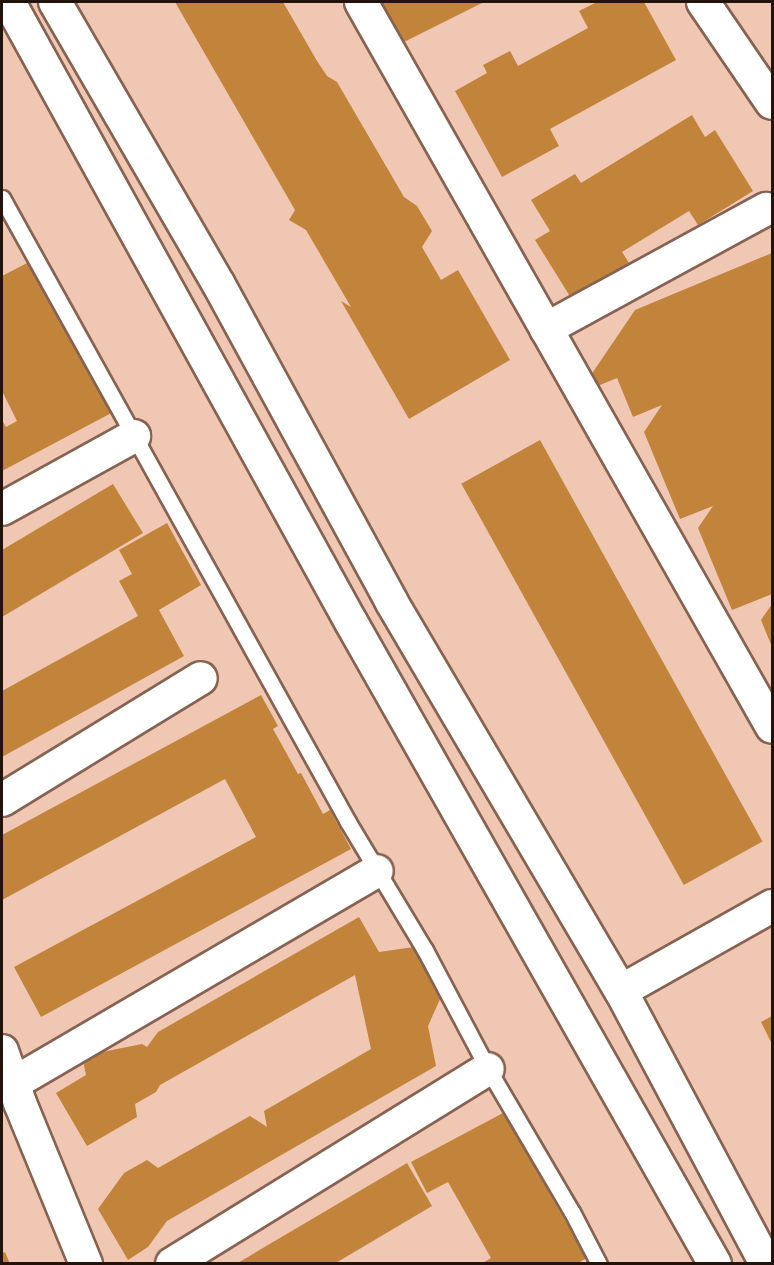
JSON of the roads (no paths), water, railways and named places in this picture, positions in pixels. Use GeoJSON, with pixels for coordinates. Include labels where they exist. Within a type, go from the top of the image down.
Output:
{"type":"FeatureCollection","features":[{"type":"Feature","properties":{"kind":"street"},"geometry":{"type":"LineString","coordinates":[[9,2],[351,622],[715,1263]]}},
{"type":"Feature","properties":{"kind":"street"},"geometry":{"type":"LineString","coordinates":[[55,2],[219,285],[391,601],[621,991],[766,1263]]}},
{"type":"Feature","properties":{"kind":"street"},"geometry":{"type":"LineString","coordinates":[[361,2],[772,727]]}},
{"type":"Feature","properties":{"kind":"street"},"geometry":{"type":"LineString","coordinates":[[703,2],[772,103]]}},
{"type":"Feature","properties":{"kind":"street"},"geometry":{"type":"LineString","coordinates":[[546,329],[766,209]]}},
{"type":"Feature","properties":{"kind":"street"},"geometry":{"type":"LineString","coordinates":[[2,509],[134,436]]}},
{"type":"Feature","properties":{"kind":"street"},"geometry":{"type":"LineString","coordinates":[[2,800],[201,678]]}},
{"type":"Feature","properties":{"kind":"street"},"geometry":{"type":"LineString","coordinates":[[12,1099],[377,871]]}},
{"type":"Feature","properties":{"kind":"street"},"geometry":{"type":"LineString","coordinates":[[621,991],[772,906]]}},
{"type":"Feature","properties":{"kind":"street"},"geometry":{"type":"LineString","coordinates":[[2,1051],[12,1099],[86,1263]]}},
{"type":"Feature","properties":{"kind":"street"},"geometry":{"type":"LineString","coordinates":[[172,1263],[488,1069]]}},
{"type":"Feature","properties":{"kind":"lane"},"geometry":{"type":"LineString","coordinates":[[2,198],[377,871],[425,950],[488,1069],[572,1212],[599,1263]]}}]}
